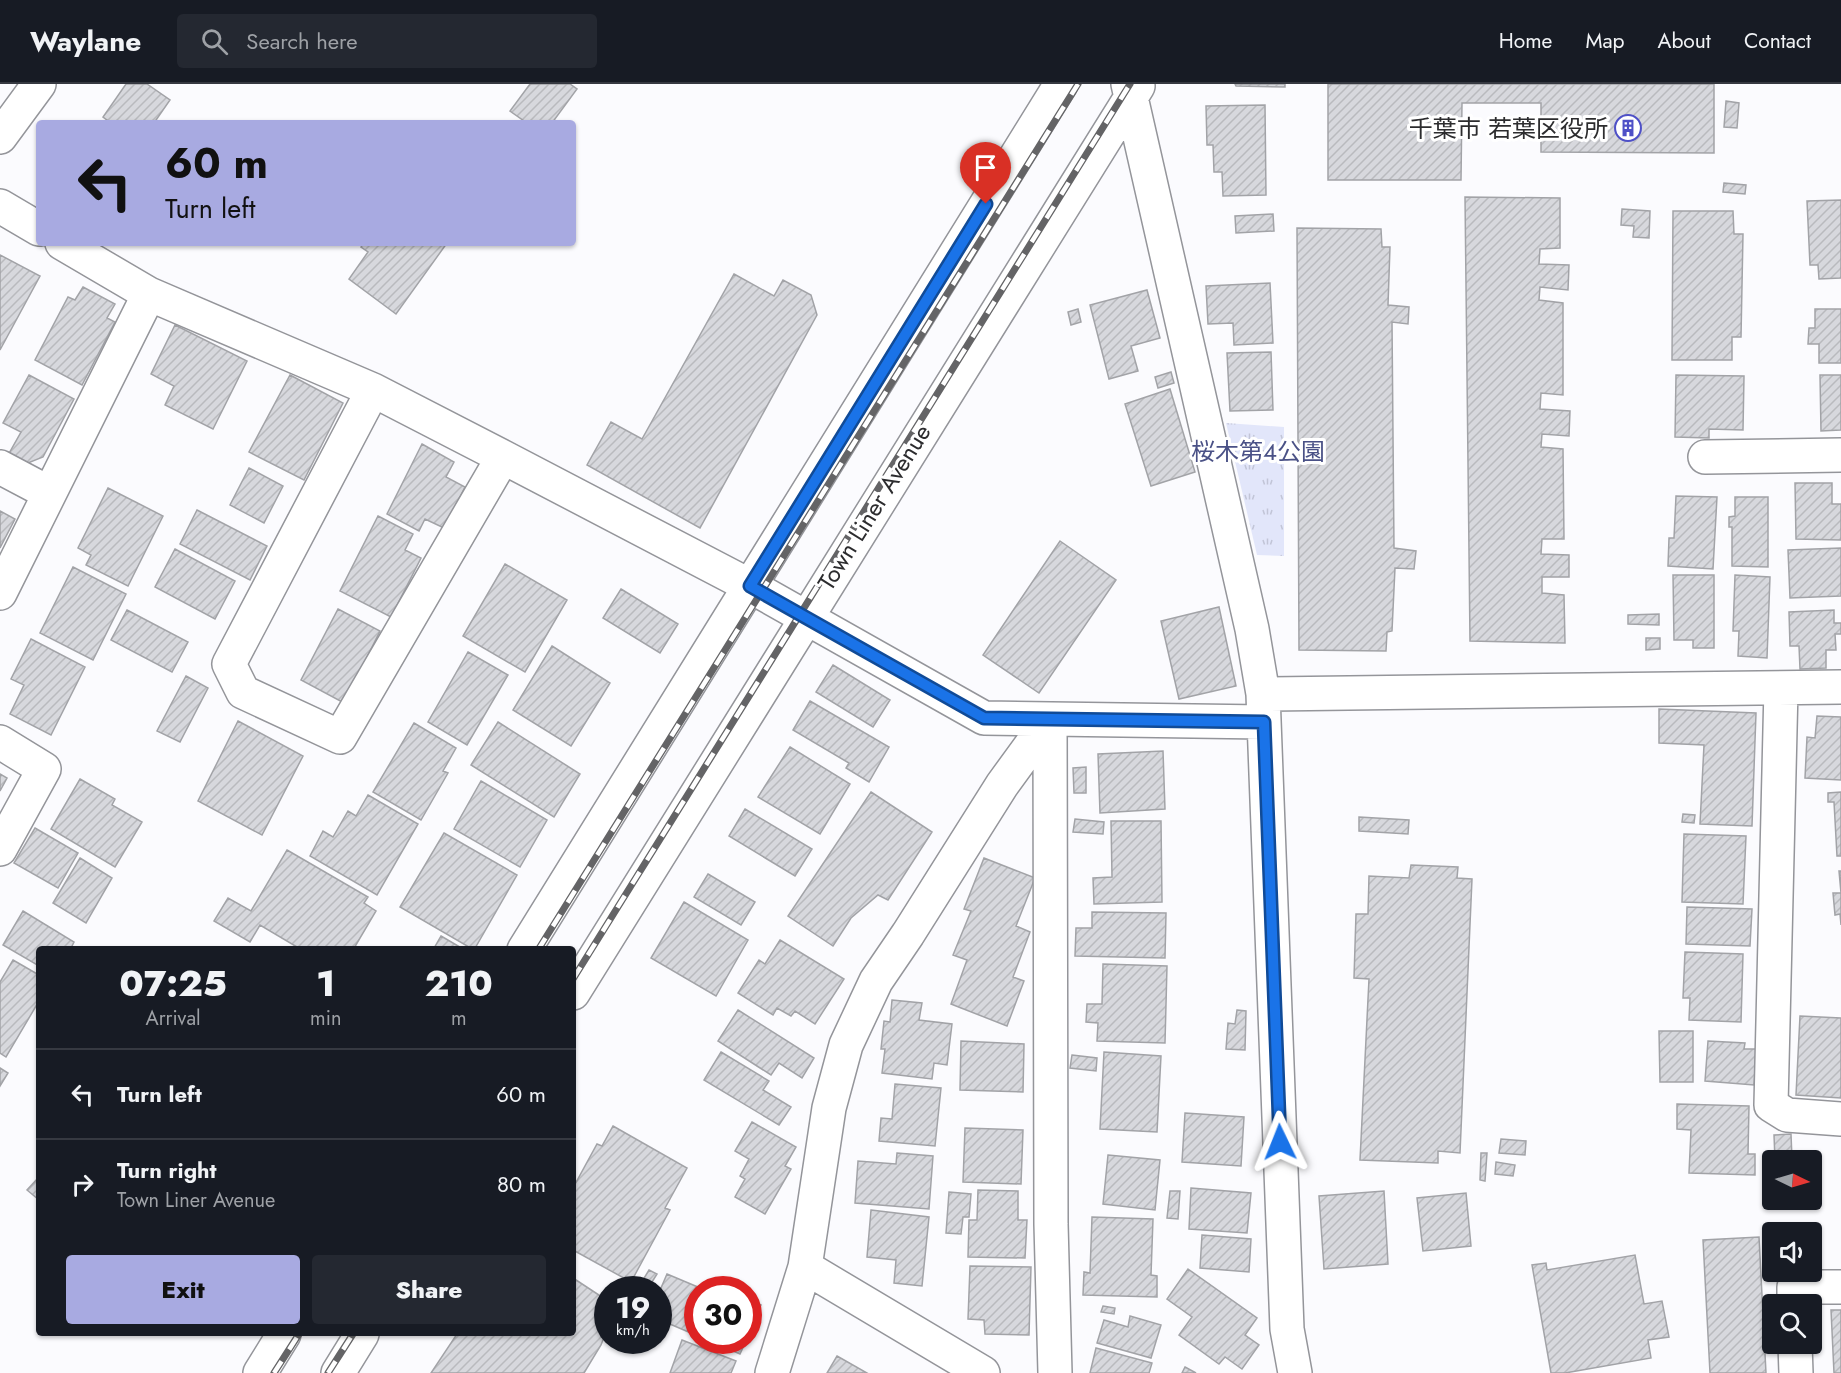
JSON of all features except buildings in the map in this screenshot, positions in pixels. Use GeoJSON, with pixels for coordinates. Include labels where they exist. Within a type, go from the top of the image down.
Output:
{"type":"FeatureCollection","features":[{"type":"Feature","properties":{"kind":"street"},"geometry":{"type":"LineString","coordinates":[[0,137],[39,84]]}},
{"type":"Feature","properties":{"kind":"street"},"geometry":{"type":"LineString","coordinates":[[526,946],[1061,84]]}},
{"type":"Feature","properties":{"kind":"street"},"geometry":{"type":"LineString","coordinates":[[1133,88],[1252,629],[1263,708],[1287,1329],[1295,1373]]}},
{"type":"Feature","properties":{"kind":"street","name":"Town Liner Avenue"},"geometry":{"type":"LineString","coordinates":[[576,988],[1133,88]]}},
{"type":"Feature","properties":{"kind":"street"},"geometry":{"type":"LineString","coordinates":[[0,206],[36,227]]}},
{"type":"Feature","properties":{"kind":"street"},"geometry":{"type":"LineString","coordinates":[[67,246],[149,294],[373,390],[806,616],[984,718],[1050,719],[1263,708],[1841,687]]}},
{"type":"Feature","properties":{"kind":"street"},"geometry":{"type":"LineString","coordinates":[[0,593],[149,294]]}},
{"type":"Feature","properties":{"kind":"street"},"geometry":{"type":"LineString","coordinates":[[373,390],[229,663],[243,692],[340,737],[503,457]]}},
{"type":"Feature","properties":{"kind":"street"},"geometry":{"type":"LineString","coordinates":[[1705,457],[1841,455]]}},
{"type":"Feature","properties":{"kind":"street"},"geometry":{"type":"LineString","coordinates":[[0,467],[50,493]]}},
{"type":"Feature","properties":{"kind":"street"},"geometry":{"type":"LineString","coordinates":[[1780,688],[1772,1105],[1787,1115],[1841,1119]]}},
{"type":"Feature","properties":{"kind":"street"},"geometry":{"type":"LineString","coordinates":[[772,1373],[805,1267],[829,1108],[846,1046],[876,981],[1002,785],[1050,719]]}},
{"type":"Feature","properties":{"kind":"street"},"geometry":{"type":"LineString","coordinates":[[1050,719],[1051,1224],[1055,1373]]}},
{"type":"Feature","properties":{"kind":"street"},"geometry":{"type":"LineString","coordinates":[[0,742],[44,768],[0,849]]}},
{"type":"Feature","properties":{"kind":"street"},"geometry":{"type":"LineString","coordinates":[[805,1267],[983,1373]]}},
{"type":"Feature","properties":{"kind":"street"},"geometry":{"type":"LineString","coordinates":[[1794,1294],[1794,1287],[1841,1287]]}},
{"type":"Feature","properties":{"kind":"street"},"geometry":{"type":"LineString","coordinates":[[260,1373],[283,1336]]}},
{"type":"Feature","properties":{"kind":"street"},"geometry":{"type":"LineString","coordinates":[[338,1373],[361,1336]]}},
{"type":"Feature","properties":{"kind":"street"},"geometry":{"type":"LineString","coordinates":[[1796,1354],[1796,1373]]}},
{"type":"Feature","properties":{"kind":"green space","name":"桜木第4公園"},"geometry":{"type":"Polygon","coordinates":[[[1226,423],[1284,427],[1284,556],[1257,555],[1226,423]]]}},
{"type":"Feature","properties":{"kind":"railway"},"geometry":{"type":"LineString","coordinates":[[540,946],[1078,84]]}},
{"type":"Feature","properties":{"kind":"railway"},"geometry":{"type":"LineString","coordinates":[[576,974],[1130,84]]}},
{"type":"Feature","properties":{"kind":"railway"},"geometry":{"type":"LineString","coordinates":[[274,1373],[298,1336]]}},
{"type":"Feature","properties":{"kind":"railway"},"geometry":{"type":"LineString","coordinates":[[328,1373],[352,1336]]}},
{"type":"Feature","properties":{"kind":"place","name":"千葉市 若葉区役所"},"geometry":{"type":"Point","coordinates":[1628,128]}},
{"type":"Feature","properties":{"kind":"route"},"geometry":{"type":"LineString","coordinates":[[986,204],[750,586],[984,718],[1264,722],[1280,1142]]}}]}
